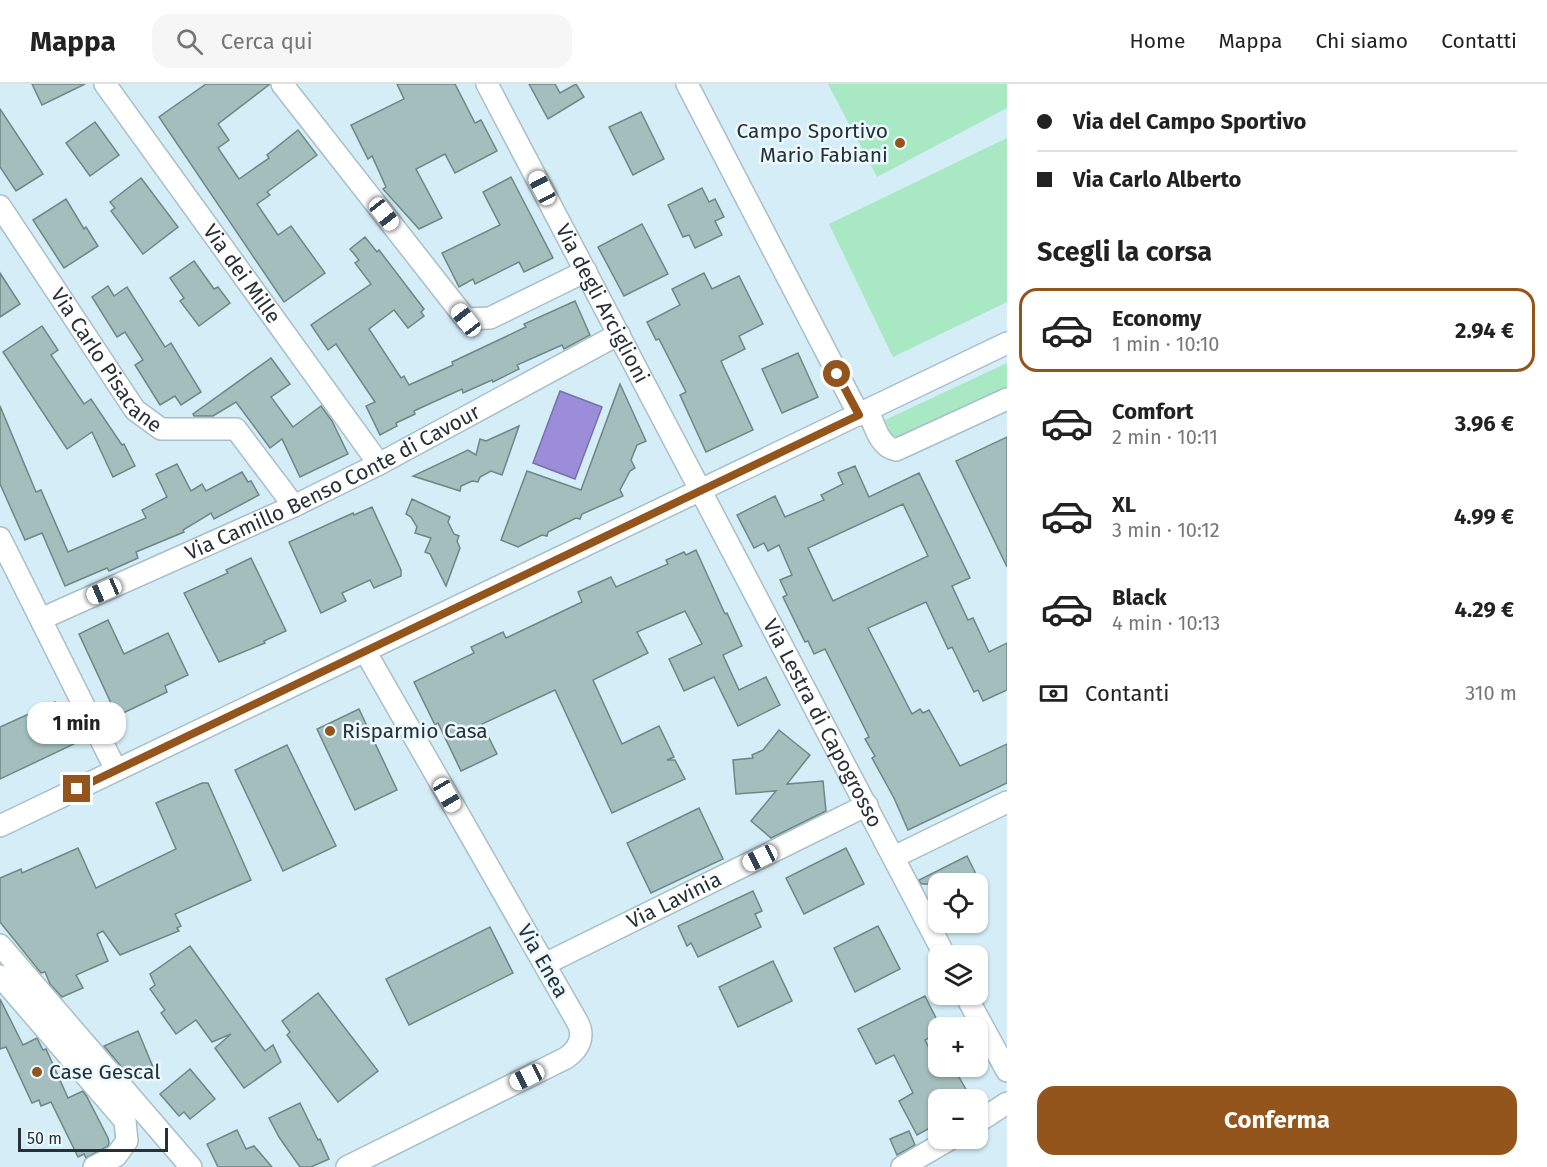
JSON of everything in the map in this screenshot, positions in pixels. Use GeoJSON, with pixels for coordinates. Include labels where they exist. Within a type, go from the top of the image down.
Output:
{"type":"FeatureCollection","features":[{"type":"Feature","properties":{"kind":"street","name":"Via dei Mille"},"geometry":{"type":"LineString","coordinates":[[105,84],[379,464]]}},
{"type":"Feature","properties":{"kind":"street"},"geometry":{"type":"LineString","coordinates":[[282,84],[466,320],[490,318],[586,271]]}},
{"type":"Feature","properties":{"kind":"street","name":"Via degli Arciglioni"},"geometry":{"type":"LineString","coordinates":[[487,84],[701,490]]}},
{"type":"Feature","properties":{"kind":"street"},"geometry":{"type":"LineString","coordinates":[[687,84],[863,413],[882,442],[890,449],[896,450],[1007,399]]}},
{"type":"Feature","properties":{"kind":"street","name":"Via Carlo Pisacane"},"geometry":{"type":"LineString","coordinates":[[0,206],[135,410],[161,429],[236,429],[294,506]]}},
{"type":"Feature","properties":{"kind":"street","name":"Via Camillo Benso Conte di Cavour"},"geometry":{"type":"LineString","coordinates":[[41,619],[294,506],[379,464],[619,334]]}},
{"type":"Feature","properties":{"kind":"street"},"geometry":{"type":"LineString","coordinates":[[0,826],[1007,343]]}},
{"type":"Feature","properties":{"kind":"street","name":"Via Lestra di Capogrosso"},"geometry":{"type":"LineString","coordinates":[[701,490],[939,945]]}},
{"type":"Feature","properties":{"kind":"street"},"geometry":{"type":"LineString","coordinates":[[0,538],[116,770]]}},
{"type":"Feature","properties":{"kind":"street","name":"Via Enea"},"geometry":{"type":"LineString","coordinates":[[347,1167],[371,1162],[566,1058],[576,1050],[580,1042],[581,1029],[365,651]]}},
{"type":"Feature","properties":{"kind":"street"},"geometry":{"type":"LineString","coordinates":[[894,857],[1007,802]]}},
{"type":"Feature","properties":{"kind":"street","name":"Via Lavinia"},"geometry":{"type":"LineString","coordinates":[[544,964],[867,805]]}},
{"type":"Feature","properties":{"kind":"street"},"geometry":{"type":"LineString","coordinates":[[0,945],[191,1167]]}},
{"type":"Feature","properties":{"kind":"street"},"geometry":{"type":"LineString","coordinates":[[0,976],[125,1121],[127,1141],[116,1156],[94,1167]]}},
{"type":"Feature","properties":{"kind":"street"},"geometry":{"type":"LineString","coordinates":[[971,1005],[1007,1071]]}},
{"type":"Feature","properties":{"kind":"street"},"geometry":{"type":"LineString","coordinates":[[988,1116],[1007,1104]]}},
{"type":"Feature","properties":{"kind":"street"},"geometry":{"type":"LineString","coordinates":[[902,1167],[933,1149]]}},
{"type":"Feature","properties":{"kind":"green space","name":"Campo Sportivo Mario Fabiani"},"geometry":{"type":"Polygon","coordinates":[[[828,84],[1007,84],[1007,108],[877,177],[828,84]]]}},
{"type":"Feature","properties":{"kind":"green space"},"geometry":{"type":"Polygon","coordinates":[[[1007,138],[1007,302],[893,357],[829,224],[1007,138]]]}},
{"type":"Feature","properties":{"kind":"green space"},"geometry":{"type":"Polygon","coordinates":[[[1007,363],[1007,391],[895,443],[885,420],[1007,363]]]}},
{"type":"Feature","properties":{"kind":"shaded area"},"geometry":{"type":"Polygon","coordinates":[[[560,391],[602,407],[575,479],[533,463],[560,391]]]}},
{"type":"Feature","properties":{"kind":"building"},"geometry":{"type":"Polygon","coordinates":[[[32,84],[85,84],[42,105],[32,84]]]}},
{"type":"Feature","properties":{"kind":"building"},"geometry":{"type":"Polygon","coordinates":[[[206,84],[270,84],[218,124],[229,140],[218,148],[239,179],[269,158],[267,155],[298,130],[317,155],[267,192],[270,195],[257,204],[278,235],[291,226],[325,273],[284,302],[159,117],[206,84]]]}},
{"type":"Feature","properties":{"kind":"building"},"geometry":{"type":"Polygon","coordinates":[[[397,84],[455,84],[475,123],[481,120],[497,151],[455,173],[445,154],[416,169],[442,218],[419,229],[383,189],[386,187],[372,156],[368,159],[351,125],[404,99],[397,84]]]}},
{"type":"Feature","properties":{"kind":"building"},"geometry":{"type":"Polygon","coordinates":[[[529,84],[555,84],[560,93],[576,84],[584,97],[548,119],[529,84]]]}},
{"type":"Feature","properties":{"kind":"building"},"geometry":{"type":"Polygon","coordinates":[[[0,109],[43,174],[16,191],[0,167],[0,109]]]}},
{"type":"Feature","properties":{"kind":"building"},"geometry":{"type":"Polygon","coordinates":[[[641,112],[664,159],[633,175],[609,127],[641,112]]]}},
{"type":"Feature","properties":{"kind":"building"},"geometry":{"type":"Polygon","coordinates":[[[95,122],[119,155],[90,176],[66,143],[95,122]]]}},
{"type":"Feature","properties":{"kind":"building"},"geometry":{"type":"Polygon","coordinates":[[[511,177],[553,258],[524,272],[519,262],[475,284],[473,279],[459,287],[442,253],[500,225],[483,192],[511,177]]]}},
{"type":"Feature","properties":{"kind":"building"},"geometry":{"type":"Polygon","coordinates":[[[141,178],[178,227],[143,254],[111,211],[115,208],[110,202],[141,178]]]}},
{"type":"Feature","properties":{"kind":"building"},"geometry":{"type":"Polygon","coordinates":[[[702,188],[709,202],[715,199],[724,217],[715,221],[722,235],[695,248],[689,235],[683,237],[668,205],[702,188]]]}},
{"type":"Feature","properties":{"kind":"building"},"geometry":{"type":"Polygon","coordinates":[[[66,199],[84,229],[86,227],[98,246],[64,268],[33,220],[66,199]]]}},
{"type":"Feature","properties":{"kind":"building"},"geometry":{"type":"Polygon","coordinates":[[[642,224],[668,274],[624,296],[598,247],[642,224]]]}},
{"type":"Feature","properties":{"kind":"building"},"geometry":{"type":"Polygon","coordinates":[[[365,237],[377,252],[379,250],[424,309],[421,312],[424,316],[408,328],[394,310],[369,329],[401,378],[404,376],[409,385],[526,327],[524,324],[575,301],[590,335],[564,349],[562,345],[517,365],[519,369],[493,382],[492,380],[463,393],[462,389],[414,411],[415,414],[396,423],[397,426],[380,435],[366,406],[375,402],[336,344],[328,350],[311,325],[371,284],[355,263],[359,260],[350,249],[365,237]]]}},
{"type":"Feature","properties":{"kind":"building"},"geometry":{"type":"Polygon","coordinates":[[[194,261],[214,289],[218,287],[230,303],[199,326],[180,301],[184,298],[170,278],[194,261]]]}},
{"type":"Feature","properties":{"kind":"building"},"geometry":{"type":"Polygon","coordinates":[[[0,273],[20,304],[0,317],[0,273]]]}},
{"type":"Feature","properties":{"kind":"building"},"geometry":{"type":"Polygon","coordinates":[[[704,273],[712,289],[739,276],[763,324],[739,336],[745,349],[721,361],[753,430],[706,452],[680,395],[686,392],[659,339],[656,340],[647,322],[680,305],[672,289],[704,273]]]}},
{"type":"Feature","properties":{"kind":"building"},"geometry":{"type":"Polygon","coordinates":[[[108,286],[114,296],[127,287],[165,347],[171,343],[201,392],[181,405],[175,396],[160,405],[135,365],[143,360],[125,332],[117,337],[92,297],[108,286]]]}},
{"type":"Feature","properties":{"kind":"building"},"geometry":{"type":"Polygon","coordinates":[[[42,326],[58,350],[51,355],[84,404],[91,399],[122,445],[124,444],[135,466],[113,477],[92,432],[67,449],[3,352],[42,326]]]}},
{"type":"Feature","properties":{"kind":"building"},"geometry":{"type":"Polygon","coordinates":[[[798,353],[818,397],[782,413],[762,369],[798,353]]]}},
{"type":"Feature","properties":{"kind":"building"},"geometry":{"type":"Polygon","coordinates":[[[271,358],[290,384],[271,397],[293,427],[321,406],[332,421],[348,454],[300,477],[282,439],[270,448],[236,402],[213,416],[194,416],[193,414],[271,358]]]}},
{"type":"Feature","properties":{"kind":"building"},"geometry":{"type":"Polygon","coordinates":[[[620,384],[646,441],[637,445],[631,460],[635,468],[630,471],[620,490],[623,496],[582,514],[580,519],[576,518],[548,532],[547,536],[542,535],[518,547],[501,540],[527,471],[581,490],[620,384]]]}},
{"type":"Feature","properties":{"kind":"building"},"geometry":{"type":"Polygon","coordinates":[[[0,406],[36,492],[41,490],[68,552],[146,518],[142,510],[167,497],[156,474],[177,464],[191,491],[202,484],[206,491],[242,472],[248,482],[251,481],[259,495],[214,519],[211,513],[183,530],[184,532],[136,552],[138,558],[65,586],[42,533],[25,540],[0,484],[0,406]]]}},
{"type":"Feature","properties":{"kind":"building"},"geometry":{"type":"Polygon","coordinates":[[[519,426],[502,475],[491,471],[480,477],[478,482],[472,481],[461,486],[460,491],[413,476],[468,450],[476,455],[480,439],[486,441],[519,426]]]}},
{"type":"Feature","properties":{"kind":"building"},"geometry":{"type":"Polygon","coordinates":[[[1007,437],[1007,567],[956,461],[1007,437]]]}},
{"type":"Feature","properties":{"kind":"building"},"geometry":{"type":"Polygon","coordinates":[[[855,466],[869,497],[919,473],[970,578],[952,586],[968,620],[973,618],[989,652],[1007,643],[1007,690],[983,701],[978,690],[974,692],[952,647],[948,649],[926,602],[868,628],[912,714],[920,709],[923,713],[929,710],[960,766],[1007,744],[1007,783],[908,830],[872,758],[875,756],[865,739],[869,737],[825,649],[814,654],[808,641],[805,642],[783,597],[787,595],[780,580],[792,575],[779,545],[768,551],[764,543],[754,548],[737,515],[775,496],[785,517],[824,500],[821,495],[843,484],[838,473],[855,466]],[[903,504],[808,548],[833,601],[928,556],[903,504]]]}},
{"type":"Feature","properties":{"kind":"building"},"geometry":{"type":"Polygon","coordinates":[[[412,499],[450,517],[448,522],[454,534],[459,536],[457,541],[460,548],[446,586],[430,554],[425,552],[431,538],[415,533],[417,527],[411,517],[406,514],[412,499]]]}},
{"type":"Feature","properties":{"kind":"building"},"geometry":{"type":"Polygon","coordinates":[[[372,507],[401,570],[401,576],[374,588],[370,580],[342,593],[346,601],[321,613],[289,542],[353,513],[354,515],[372,507]]]}},
{"type":"Feature","properties":{"kind":"building"},"geometry":{"type":"Polygon","coordinates":[[[696,550],[742,646],[723,655],[739,690],[766,677],[780,705],[738,726],[714,677],[684,691],[669,659],[702,644],[685,611],[637,632],[648,653],[593,680],[622,744],[659,726],[674,757],[667,760],[675,760],[685,779],[612,813],[555,690],[482,724],[497,754],[461,771],[438,723],[435,725],[414,682],[474,653],[471,647],[503,632],[506,638],[582,602],[578,592],[611,577],[616,587],[668,564],[666,560],[684,552],[686,555],[696,550]]]}},
{"type":"Feature","properties":{"kind":"building"},"geometry":{"type":"Polygon","coordinates":[[[251,558],[286,631],[264,641],[265,643],[219,662],[184,593],[228,573],[226,570],[251,558]]]}},
{"type":"Feature","properties":{"kind":"building"},"geometry":{"type":"Polygon","coordinates":[[[108,620],[124,654],[168,633],[188,675],[165,686],[167,692],[117,716],[79,634],[108,620]]]}},
{"type":"Feature","properties":{"kind":"building"},"geometry":{"type":"Polygon","coordinates":[[[55,702],[74,744],[0,779],[0,727],[55,702]]]}},
{"type":"Feature","properties":{"kind":"building"},"geometry":{"type":"Polygon","coordinates":[[[359,709],[397,790],[355,810],[317,729],[359,709]]]}},
{"type":"Feature","properties":{"kind":"building"},"geometry":{"type":"Polygon","coordinates":[[[779,730],[810,755],[787,784],[823,781],[826,811],[771,838],[751,821],[776,791],[736,794],[733,760],[753,758],[752,755],[763,750],[779,730]]]}},
{"type":"Feature","properties":{"kind":"building"},"geometry":{"type":"Polygon","coordinates":[[[287,745],[336,846],[283,871],[235,770],[287,745]]]}},
{"type":"Feature","properties":{"kind":"building"},"geometry":{"type":"Polygon","coordinates":[[[202,783],[208,783],[251,880],[175,914],[181,926],[177,928],[179,931],[120,955],[103,931],[97,934],[108,961],[76,975],[83,988],[62,997],[50,984],[45,972],[41,973],[0,922],[0,878],[21,869],[22,873],[78,848],[96,888],[176,849],[156,803],[202,783]]]}},
{"type":"Feature","properties":{"kind":"building"},"geometry":{"type":"Polygon","coordinates":[[[699,808],[723,859],[651,893],[627,843],[699,808]]]}},
{"type":"Feature","properties":{"kind":"building"},"geometry":{"type":"Polygon","coordinates":[[[846,848],[864,884],[804,914],[786,878],[846,848]]]}},
{"type":"Feature","properties":{"kind":"building"},"geometry":{"type":"Polygon","coordinates":[[[967,856],[976,873],[933,873],[967,856]]]}},
{"type":"Feature","properties":{"kind":"building"},"geometry":{"type":"Polygon","coordinates":[[[928,876],[928,884],[921,884],[919,880],[928,876]]]}},
{"type":"Feature","properties":{"kind":"building"},"geometry":{"type":"Polygon","coordinates":[[[753,891],[762,911],[755,914],[761,927],[698,957],[691,943],[687,946],[678,926],[753,891]]]}},
{"type":"Feature","properties":{"kind":"building"},"geometry":{"type":"Polygon","coordinates":[[[878,926],[900,969],[855,992],[834,948],[878,926]]]}},
{"type":"Feature","properties":{"kind":"building"},"geometry":{"type":"Polygon","coordinates":[[[490,927],[513,973],[409,1025],[386,979],[490,927]]]}},
{"type":"Feature","properties":{"kind":"building"},"geometry":{"type":"Polygon","coordinates":[[[190,946],[265,1051],[273,1045],[281,1062],[244,1088],[215,1048],[231,1034],[212,1042],[196,1020],[176,1034],[161,1013],[165,1010],[150,989],[155,985],[150,974],[190,946]]]}},
{"type":"Feature","properties":{"kind":"building"},"geometry":{"type":"Polygon","coordinates":[[[773,961],[792,1001],[738,1027],[719,987],[773,961]]]}},
{"type":"Feature","properties":{"kind":"building"},"geometry":{"type":"Polygon","coordinates":[[[318,993],[378,1071],[338,1102],[287,1035],[290,1032],[282,1021],[318,993]]]}},
{"type":"Feature","properties":{"kind":"building"},"geometry":{"type":"Polygon","coordinates":[[[925,996],[936,1017],[928,1017],[928,1038],[925,1040],[928,1046],[928,1077],[959,1077],[966,1089],[928,1089],[928,1129],[917,1135],[899,1101],[913,1093],[894,1055],[876,1064],[858,1029],[925,996]]]}},
{"type":"Feature","properties":{"kind":"building"},"geometry":{"type":"Polygon","coordinates":[[[0,999],[23,1045],[37,1038],[43,1050],[46,1049],[68,1098],[83,1091],[108,1138],[108,1146],[86,1158],[84,1154],[78,1157],[51,1102],[41,1106],[39,1100],[32,1103],[6,1047],[0,1049],[0,999]]]}},
{"type":"Feature","properties":{"kind":"building"},"geometry":{"type":"Polygon","coordinates":[[[138,1031],[153,1067],[130,1077],[104,1046],[138,1031]]]}},
{"type":"Feature","properties":{"kind":"building"},"geometry":{"type":"Polygon","coordinates":[[[190,1069],[215,1099],[190,1119],[184,1112],[179,1116],[160,1094],[190,1069]]]}},
{"type":"Feature","properties":{"kind":"building"},"geometry":{"type":"Polygon","coordinates":[[[300,1103],[329,1159],[311,1167],[300,1167],[269,1118],[300,1103]]]}},
{"type":"Feature","properties":{"kind":"building"},"geometry":{"type":"Polygon","coordinates":[[[237,1130],[246,1149],[254,1146],[272,1167],[218,1167],[207,1144],[237,1130]]]}},
{"type":"Feature","properties":{"kind":"building"},"geometry":{"type":"Polygon","coordinates":[[[909,1131],[915,1145],[897,1155],[890,1139],[909,1131]]]}},
{"type":"Feature","properties":{"kind":"place","name":"Campo Sportivo Mario Fabiani"},"geometry":{"type":"Point","coordinates":[900,143]}},
{"type":"Feature","properties":{"kind":"place","name":"Risparmio Casa"},"geometry":{"type":"Point","coordinates":[330,731]}},
{"type":"Feature","properties":{"kind":"place","name":"Case Gescal"},"geometry":{"type":"Point","coordinates":[37,1072]}},
{"type":"Feature","properties":{"kind":"route"},"geometry":{"type":"LineString","coordinates":[[77,789],[859,415],[837,374]]}}]}
